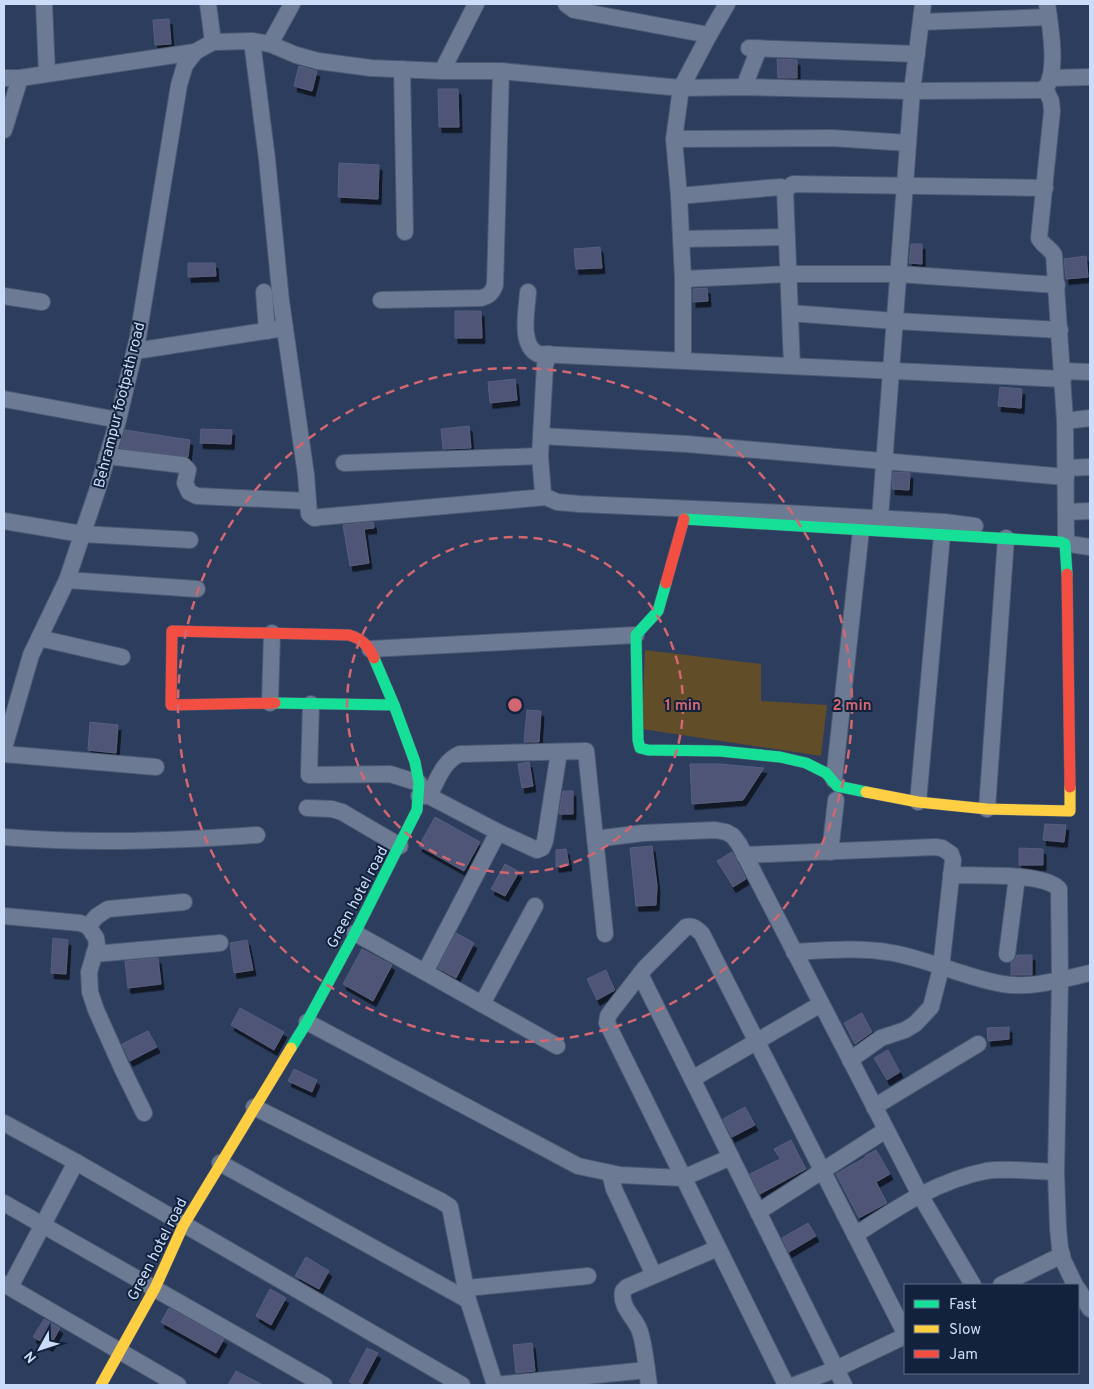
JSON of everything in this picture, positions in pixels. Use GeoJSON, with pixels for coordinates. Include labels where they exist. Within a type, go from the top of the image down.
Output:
{"type":"FeatureCollection","features":[{"type":"Feature","properties":{"kind":"street"},"geometry":{"type":"LineString","coordinates":[[44,4],[47,72]]}},
{"type":"Feature","properties":{"kind":"street"},"geometry":{"type":"LineString","coordinates":[[208,4],[213,42]]}},
{"type":"Feature","properties":{"kind":"street"},"geometry":{"type":"LineString","coordinates":[[270,44],[292,4]]}},
{"type":"Feature","properties":{"kind":"street"},"geometry":{"type":"LineString","coordinates":[[442,71],[476,4]]}},
{"type":"Feature","properties":{"kind":"street"},"geometry":{"type":"LineString","coordinates":[[566,4],[574,10],[709,35]]}},
{"type":"Feature","properties":{"kind":"street"},"geometry":{"type":"LineString","coordinates":[[683,360],[683,278],[674,139],[681,88],[727,4]]}},
{"type":"Feature","properties":{"kind":"street"},"geometry":{"type":"LineString","coordinates":[[880,518],[912,91],[923,4]]}},
{"type":"Feature","properties":{"kind":"street"},"geometry":{"type":"LineString","coordinates":[[921,22],[1048,10],[1052,40],[1048,83],[1052,111],[1039,238],[1041,242],[1051,249],[1054,255],[1057,285],[1065,421],[1066,538],[1070,544],[1090,547]]}},
{"type":"Feature","properties":{"kind":"street"},"geometry":{"type":"LineString","coordinates":[[4,130],[12,78],[196,52],[213,42],[270,44],[296,55],[318,61],[371,68],[500,71],[681,88],[912,91],[1038,90],[1048,83],[1090,77]]}},
{"type":"Feature","properties":{"kind":"street"},"geometry":{"type":"LineString","coordinates":[[252,42],[285,328],[306,475],[306,501],[309,514],[314,518],[546,497],[557,502],[580,504],[944,522],[1050,534],[1066,538]]}},
{"type":"Feature","properties":{"kind":"street"},"geometry":{"type":"LineString","coordinates":[[744,88],[754,48],[917,54]]}},
{"type":"Feature","properties":{"kind":"street","name":"Behrampur footpath road"},"geometry":{"type":"LineString","coordinates":[[4,748],[31,655],[66,580],[118,420],[135,351],[179,85],[185,65],[196,52]]}},
{"type":"Feature","properties":{"kind":"street"},"geometry":{"type":"LineString","coordinates":[[402,69],[406,232]]}},
{"type":"Feature","properties":{"kind":"street"},"geometry":{"type":"LineString","coordinates":[[381,300],[481,298],[487,296],[492,291],[495,285],[500,71]]}},
{"type":"Feature","properties":{"kind":"street"},"geometry":{"type":"LineString","coordinates":[[674,139],[832,138],[908,143]]}},
{"type":"Feature","properties":{"kind":"street"},"geometry":{"type":"LineString","coordinates":[[785,190],[793,184],[803,183],[1045,188]]}},
{"type":"Feature","properties":{"kind":"street"},"geometry":{"type":"LineString","coordinates":[[679,196],[781,187],[785,190]]}},
{"type":"Feature","properties":{"kind":"street"},"geometry":{"type":"LineString","coordinates":[[785,190],[792,366]]}},
{"type":"Feature","properties":{"kind":"street"},"geometry":{"type":"LineString","coordinates":[[681,239],[787,237]]}},
{"type":"Feature","properties":{"kind":"street"},"geometry":{"type":"LineString","coordinates":[[683,278],[788,274],[898,274],[1057,285]]}},
{"type":"Feature","properties":{"kind":"street"},"geometry":{"type":"LineString","coordinates":[[264,292],[267,331]]}},
{"type":"Feature","properties":{"kind":"street"},"geometry":{"type":"LineString","coordinates":[[528,292],[526,337],[527,343],[533,352],[538,354],[891,370],[1063,375],[1090,372]]}},
{"type":"Feature","properties":{"kind":"street"},"geometry":{"type":"LineString","coordinates":[[4,296],[42,302]]}},
{"type":"Feature","properties":{"kind":"street"},"geometry":{"type":"LineString","coordinates":[[790,313],[1060,330]]}},
{"type":"Feature","properties":{"kind":"street"},"geometry":{"type":"LineString","coordinates":[[135,351],[285,328]]}},
{"type":"Feature","properties":{"kind":"street"},"geometry":{"type":"LineString","coordinates":[[546,497],[542,488],[540,456],[544,365],[548,354]]}},
{"type":"Feature","properties":{"kind":"street"},"geometry":{"type":"LineString","coordinates":[[4,399],[118,420]]}},
{"type":"Feature","properties":{"kind":"street"},"geometry":{"type":"LineString","coordinates":[[1065,421],[1090,418]]}},
{"type":"Feature","properties":{"kind":"street"},"geometry":{"type":"LineString","coordinates":[[541,436],[687,444],[884,461],[1066,472],[1090,467]]}},
{"type":"Feature","properties":{"kind":"street"},"geometry":{"type":"LineString","coordinates":[[107,456],[183,465],[188,470],[185,484],[190,492],[197,496],[306,501]]}},
{"type":"Feature","properties":{"kind":"street"},"geometry":{"type":"LineString","coordinates":[[344,463],[540,456]]}},
{"type":"Feature","properties":{"kind":"street"},"geometry":{"type":"LineString","coordinates":[[1066,512],[1090,511]]}},
{"type":"Feature","properties":{"kind":"street"},"geometry":{"type":"LineString","coordinates":[[834,780],[820,768],[766,755],[718,749],[648,750],[640,748],[638,740],[636,636],[658,610],[684,520],[1006,538],[1065,544],[1067,554],[1070,811],[987,809],[918,802],[836,786],[834,780],[862,530]]}},
{"type":"Feature","properties":{"kind":"street"},"geometry":{"type":"LineString","coordinates":[[4,521],[82,534],[190,540]]}},
{"type":"Feature","properties":{"kind":"street"},"geometry":{"type":"LineString","coordinates":[[918,802],[942,535]]}},
{"type":"Feature","properties":{"kind":"street"},"geometry":{"type":"LineString","coordinates":[[987,809],[1006,538]]}},
{"type":"Feature","properties":{"kind":"street"},"geometry":{"type":"LineString","coordinates":[[66,580],[198,589]]}},
{"type":"Feature","properties":{"kind":"street"},"geometry":{"type":"LineString","coordinates":[[394,705],[171,705],[172,631],[349,635],[361,639],[370,649],[636,636]]}},
{"type":"Feature","properties":{"kind":"street"},"geometry":{"type":"LineString","coordinates":[[270,704],[272,633]]}},
{"type":"Feature","properties":{"kind":"street"},"geometry":{"type":"LineString","coordinates":[[39,638],[122,657]]}},
{"type":"Feature","properties":{"kind":"street","name":"Green hotel road"},"geometry":{"type":"LineString","coordinates":[[101,1385],[155,1288],[183,1226],[307,1022],[355,933],[417,810],[422,792],[415,762],[394,705],[370,649]]}},
{"type":"Feature","properties":{"kind":"street"},"geometry":{"type":"LineString","coordinates":[[311,704],[310,775],[390,774],[498,832],[537,850],[542,848],[547,832],[559,752]]}},
{"type":"Feature","properties":{"kind":"street"},"geometry":{"type":"LineString","coordinates":[[422,792],[450,760],[460,754],[586,751],[606,934]]}},
{"type":"Feature","properties":{"kind":"street"},"geometry":{"type":"LineString","coordinates":[[4,754],[156,768]]}},
{"type":"Feature","properties":{"kind":"street"},"geometry":{"type":"LineString","coordinates":[[830,852],[836,800]]}},
{"type":"Feature","properties":{"kind":"street"},"geometry":{"type":"LineString","coordinates":[[306,808],[332,809],[342,812],[400,846]]}},
{"type":"Feature","properties":{"kind":"street"},"geometry":{"type":"LineString","coordinates":[[595,839],[714,830],[726,832],[733,836],[920,1195],[972,1284]]}},
{"type":"Feature","properties":{"kind":"street"},"geometry":{"type":"LineString","coordinates":[[425,972],[498,832]]}},
{"type":"Feature","properties":{"kind":"street"},"geometry":{"type":"LineString","coordinates":[[4,837],[74,842],[139,842],[257,835]]}},
{"type":"Feature","properties":{"kind":"street"},"geometry":{"type":"LineString","coordinates":[[744,854],[942,848],[951,854],[953,860],[941,968],[931,1007],[921,1020],[905,1030],[881,1038],[850,1060]]}},
{"type":"Feature","properties":{"kind":"street"},"geometry":{"type":"LineString","coordinates":[[951,875],[1031,878],[1048,882],[1059,889],[1060,980],[1056,1172],[1058,1228],[1062,1255],[1074,1284]]}},
{"type":"Feature","properties":{"kind":"street"},"geometry":{"type":"LineString","coordinates":[[1007,954],[1017,877]]}},
{"type":"Feature","properties":{"kind":"street"},"geometry":{"type":"LineString","coordinates":[[88,926],[97,916],[108,909],[184,902]]}},
{"type":"Feature","properties":{"kind":"street"},"geometry":{"type":"LineString","coordinates":[[482,1004],[535,906]]}},
{"type":"Feature","properties":{"kind":"street"},"geometry":{"type":"LineString","coordinates":[[4,916],[80,923],[88,926],[96,938],[97,945],[89,972],[90,992],[118,1060],[144,1113]]}},
{"type":"Feature","properties":{"kind":"street"},"geometry":{"type":"LineString","coordinates":[[786,1385],[607,1023],[608,1016],[640,974],[683,929],[690,926],[695,927],[702,934],[904,1332]]}},
{"type":"Feature","properties":{"kind":"street"},"geometry":{"type":"LineString","coordinates":[[355,933],[557,1046]]}},
{"type":"Feature","properties":{"kind":"street"},"geometry":{"type":"LineString","coordinates":[[94,954],[220,943]]}},
{"type":"Feature","properties":{"kind":"street"},"geometry":{"type":"LineString","coordinates":[[794,952],[867,950],[916,958],[941,968],[1004,984],[1026,985],[1090,973]]}},
{"type":"Feature","properties":{"kind":"street"},"geometry":{"type":"LineString","coordinates":[[640,974],[844,1385]]}},
{"type":"Feature","properties":{"kind":"street"},"geometry":{"type":"LineString","coordinates":[[692,1079],[821,1004]]}},
{"type":"Feature","properties":{"kind":"street"},"geometry":{"type":"LineString","coordinates":[[307,1022],[578,1166],[638,1177],[683,1178],[731,1156]]}},
{"type":"Feature","properties":{"kind":"street"},"geometry":{"type":"LineString","coordinates":[[874,1107],[978,1044]]}},
{"type":"Feature","properties":{"kind":"street"},"geometry":{"type":"LineString","coordinates":[[254,1107],[446,1204],[451,1211],[467,1294],[495,1385],[648,1378],[639,1329],[624,1306],[622,1294],[627,1287],[718,1248]]}},
{"type":"Feature","properties":{"kind":"street"},"geometry":{"type":"LineString","coordinates":[[4,1123],[76,1162],[183,1226],[462,1385]]}},
{"type":"Feature","properties":{"kind":"street"},"geometry":{"type":"LineString","coordinates":[[758,1212],[886,1130]]}},
{"type":"Feature","properties":{"kind":"street"},"geometry":{"type":"LineString","coordinates":[[76,1162],[43,1225],[7,1286],[178,1385]]}},
{"type":"Feature","properties":{"kind":"street"},"geometry":{"type":"LineString","coordinates":[[220,1163],[467,1294],[588,1276]]}},
{"type":"Feature","properties":{"kind":"street"},"geometry":{"type":"LineString","coordinates":[[855,1235],[920,1195],[986,1171],[1056,1172]]}},
{"type":"Feature","properties":{"kind":"street"},"geometry":{"type":"LineString","coordinates":[[610,1173],[614,1189],[654,1275]]}},
{"type":"Feature","properties":{"kind":"street"},"geometry":{"type":"LineString","coordinates":[[4,1203],[324,1385]]}},
{"type":"Feature","properties":{"kind":"street"},"geometry":{"type":"LineString","coordinates":[[1003,1284],[1062,1255]]}},
{"type":"Feature","properties":{"kind":"street"},"geometry":{"type":"LineString","coordinates":[[1079,1291],[1090,1309]]}},
{"type":"Feature","properties":{"kind":"street"},"geometry":{"type":"LineString","coordinates":[[796,1385],[836,1370],[904,1335]]}},
{"type":"Feature","properties":{"kind":"shaded area"},"geometry":{"type":"Polygon","coordinates":[[[645,650],[761,664],[761,701],[827,705],[821,756],[642,729],[645,650]]]}},
{"type":"Feature","properties":{"kind":"building"},"geometry":{"type":"Polygon","coordinates":[[[169,19],[171,44],[155,45],[153,20],[169,19]]]}},
{"type":"Feature","properties":{"kind":"building"},"geometry":{"type":"Polygon","coordinates":[[[777,59],[797,60],[797,78],[778,78],[777,59]]]}},
{"type":"Feature","properties":{"kind":"building"},"geometry":{"type":"Polygon","coordinates":[[[299,66],[317,71],[312,91],[294,86],[299,66]]]}},
{"type":"Feature","properties":{"kind":"building"},"geometry":{"type":"Polygon","coordinates":[[[438,89],[458,89],[459,127],[439,127],[438,89]]]}},
{"type":"Feature","properties":{"kind":"building"},"geometry":{"type":"Polygon","coordinates":[[[339,163],[379,165],[378,199],[338,197],[339,163]]]}},
{"type":"Feature","properties":{"kind":"building"},"geometry":{"type":"Polygon","coordinates":[[[911,244],[922,244],[922,264],[909,263],[911,244]]]}},
{"type":"Feature","properties":{"kind":"building"},"geometry":{"type":"Polygon","coordinates":[[[600,247],[602,268],[576,269],[574,249],[600,247]]]}},
{"type":"Feature","properties":{"kind":"building"},"geometry":{"type":"Polygon","coordinates":[[[1086,256],[1088,277],[1066,279],[1064,259],[1086,256]]]}},
{"type":"Feature","properties":{"kind":"building"},"geometry":{"type":"Polygon","coordinates":[[[188,263],[215,263],[216,276],[188,277],[188,263]]]}},
{"type":"Feature","properties":{"kind":"building"},"geometry":{"type":"Polygon","coordinates":[[[707,288],[708,301],[693,302],[693,289],[707,288]]]}},
{"type":"Feature","properties":{"kind":"building"},"geometry":{"type":"Polygon","coordinates":[[[455,311],[481,311],[482,338],[455,338],[455,311]]]}},
{"type":"Feature","properties":{"kind":"building"},"geometry":{"type":"Polygon","coordinates":[[[515,379],[517,400],[490,403],[488,382],[515,379]]]}},
{"type":"Feature","properties":{"kind":"building"},"geometry":{"type":"Polygon","coordinates":[[[1000,387],[1022,389],[1021,408],[998,406],[1000,387]]]}},
{"type":"Feature","properties":{"kind":"building"},"geometry":{"type":"Polygon","coordinates":[[[469,426],[471,448],[443,449],[441,429],[469,426]]]}},
{"type":"Feature","properties":{"kind":"building"},"geometry":{"type":"Polygon","coordinates":[[[201,429],[232,430],[231,444],[200,443],[201,429]]]}},
{"type":"Feature","properties":{"kind":"building"},"geometry":{"type":"Polygon","coordinates":[[[125,430],[190,440],[188,457],[120,448],[125,430]]]}},
{"type":"Feature","properties":{"kind":"building"},"geometry":{"type":"Polygon","coordinates":[[[893,472],[910,473],[909,490],[892,489],[893,472]]]}},
{"type":"Feature","properties":{"kind":"building"},"geometry":{"type":"Polygon","coordinates":[[[373,522],[374,528],[364,529],[369,563],[350,566],[343,525],[373,522]]]}},
{"type":"Feature","properties":{"kind":"building"},"geometry":{"type":"Polygon","coordinates":[[[527,710],[541,711],[539,742],[524,742],[527,710]]]}},
{"type":"Feature","properties":{"kind":"building"},"geometry":{"type":"Polygon","coordinates":[[[90,722],[118,725],[116,753],[88,750],[90,722]]]}},
{"type":"Feature","properties":{"kind":"building"},"geometry":{"type":"Polygon","coordinates":[[[529,762],[533,786],[522,788],[518,764],[529,762]]]}},
{"type":"Feature","properties":{"kind":"building"},"geometry":{"type":"Polygon","coordinates":[[[690,764],[720,764],[764,768],[743,800],[692,804],[690,764]]]}},
{"type":"Feature","properties":{"kind":"building"},"geometry":{"type":"Polygon","coordinates":[[[563,791],[573,791],[573,814],[559,814],[563,791]]]}},
{"type":"Feature","properties":{"kind":"building"},"geometry":{"type":"Polygon","coordinates":[[[435,817],[480,842],[464,871],[419,846],[435,817]]]}},
{"type":"Feature","properties":{"kind":"building"},"geometry":{"type":"Polygon","coordinates":[[[1045,824],[1066,825],[1064,842],[1043,840],[1045,824]]]}},
{"type":"Feature","properties":{"kind":"building"},"geometry":{"type":"Polygon","coordinates":[[[652,846],[657,886],[656,905],[636,906],[630,848],[652,846]]]}},
{"type":"Feature","properties":{"kind":"building"},"geometry":{"type":"Polygon","coordinates":[[[1019,848],[1043,849],[1043,865],[1019,865],[1019,848]]]}},
{"type":"Feature","properties":{"kind":"building"},"geometry":{"type":"Polygon","coordinates":[[[566,849],[569,865],[556,867],[556,850],[566,849]]]}},
{"type":"Feature","properties":{"kind":"building"},"geometry":{"type":"Polygon","coordinates":[[[732,852],[746,879],[733,887],[717,861],[732,852]]]}},
{"type":"Feature","properties":{"kind":"building"},"geometry":{"type":"Polygon","coordinates":[[[505,864],[519,872],[505,896],[491,889],[505,864]]]}},
{"type":"Feature","properties":{"kind":"building"},"geometry":{"type":"Polygon","coordinates":[[[456,933],[474,943],[456,978],[438,968],[456,933]]]}},
{"type":"Feature","properties":{"kind":"building"},"geometry":{"type":"Polygon","coordinates":[[[53,938],[68,940],[66,974],[51,973],[53,938]]]}},
{"type":"Feature","properties":{"kind":"building"},"geometry":{"type":"Polygon","coordinates":[[[247,940],[253,970],[234,973],[230,943],[247,940]]]}},
{"type":"Feature","properties":{"kind":"building"},"geometry":{"type":"Polygon","coordinates":[[[362,949],[392,965],[373,1001],[343,984],[362,949]]]}},
{"type":"Feature","properties":{"kind":"building"},"geometry":{"type":"Polygon","coordinates":[[[1017,955],[1032,955],[1032,975],[1011,975],[1011,963],[1017,955]]]}},
{"type":"Feature","properties":{"kind":"building"},"geometry":{"type":"Polygon","coordinates":[[[158,958],[161,984],[128,988],[125,961],[158,958]]]}},
{"type":"Feature","properties":{"kind":"building"},"geometry":{"type":"Polygon","coordinates":[[[606,970],[615,990],[597,1000],[587,979],[606,970]]]}},
{"type":"Feature","properties":{"kind":"building"},"geometry":{"type":"Polygon","coordinates":[[[240,1008],[284,1032],[274,1050],[231,1025],[240,1008]]]}},
{"type":"Feature","properties":{"kind":"building"},"geometry":{"type":"Polygon","coordinates":[[[862,1013],[872,1032],[855,1044],[844,1023],[862,1013]]]}},
{"type":"Feature","properties":{"kind":"building"},"geometry":{"type":"Polygon","coordinates":[[[1009,1027],[1009,1039],[988,1041],[987,1028],[1009,1027]]]}},
{"type":"Feature","properties":{"kind":"building"},"geometry":{"type":"Polygon","coordinates":[[[148,1031],[157,1047],[130,1061],[122,1044],[148,1031]]]}},
{"type":"Feature","properties":{"kind":"building"},"geometry":{"type":"Polygon","coordinates":[[[888,1050],[900,1072],[887,1080],[874,1058],[888,1050]]]}},
{"type":"Feature","properties":{"kind":"building"},"geometry":{"type":"Polygon","coordinates":[[[294,1069],[317,1080],[312,1092],[288,1081],[294,1069]]]}},
{"type":"Feature","properties":{"kind":"building"},"geometry":{"type":"Polygon","coordinates":[[[745,1107],[755,1125],[732,1137],[723,1119],[745,1107]]]}},
{"type":"Feature","properties":{"kind":"building"},"geometry":{"type":"Polygon","coordinates":[[[791,1140],[806,1169],[760,1194],[750,1174],[780,1159],[774,1149],[791,1140]]]}},
{"type":"Feature","properties":{"kind":"building"},"geometry":{"type":"Polygon","coordinates":[[[876,1150],[890,1174],[876,1182],[887,1203],[859,1218],[836,1174],[876,1150]]]}},
{"type":"Feature","properties":{"kind":"building"},"geometry":{"type":"Polygon","coordinates":[[[808,1223],[816,1236],[789,1252],[782,1238],[808,1223]]]}},
{"type":"Feature","properties":{"kind":"building"},"geometry":{"type":"Polygon","coordinates":[[[306,1257],[329,1271],[319,1289],[295,1276],[306,1257]]]}},
{"type":"Feature","properties":{"kind":"building"},"geometry":{"type":"Polygon","coordinates":[[[270,1289],[286,1298],[271,1325],[256,1316],[270,1289]]]}},
{"type":"Feature","properties":{"kind":"building"},"geometry":{"type":"Polygon","coordinates":[[[169,1308],[224,1339],[216,1353],[161,1322],[169,1308]]]}},
{"type":"Feature","properties":{"kind":"building"},"geometry":{"type":"Polygon","coordinates":[[[44,1319],[60,1328],[50,1346],[33,1337],[44,1319]]]}},
{"type":"Feature","properties":{"kind":"building"},"geometry":{"type":"Polygon","coordinates":[[[532,1343],[535,1371],[516,1373],[513,1345],[532,1343]]]}},
{"type":"Feature","properties":{"kind":"building"},"geometry":{"type":"Polygon","coordinates":[[[367,1348],[378,1353],[361,1385],[356,1385],[349,1382],[367,1348]]]}},
{"type":"Feature","properties":{"kind":"building"},"geometry":{"type":"Polygon","coordinates":[[[236,1371],[263,1385],[228,1385],[236,1371]]]}},
{"type":"Feature","properties":{"kind":"traffic: fast"},"geometry":{"type":"LineString","coordinates":[[684,519],[1061,542],[1065,544],[1067,574]]}},
{"type":"Feature","properties":{"kind":"traffic: fast"},"geometry":{"type":"LineString","coordinates":[[666,583],[658,611],[636,635],[638,740],[640,748],[648,750],[720,751],[780,757],[806,763],[826,773],[837,786],[866,792]]}},
{"type":"Feature","properties":{"kind":"traffic: fast"},"geometry":{"type":"LineString","coordinates":[[291,1048],[355,933],[417,810],[419,783],[415,762],[374,658]]}},
{"type":"Feature","properties":{"kind":"traffic: fast"},"geometry":{"type":"LineString","coordinates":[[275,703],[394,705]]}},
{"type":"Feature","properties":{"kind":"traffic: slow"},"geometry":{"type":"LineString","coordinates":[[866,792],[918,802],[987,809],[1070,811],[1070,787]]}},
{"type":"Feature","properties":{"kind":"traffic: slow"},"geometry":{"type":"LineString","coordinates":[[101,1385],[155,1288],[183,1226],[291,1048]]}},
{"type":"Feature","properties":{"kind":"traffic: jam"},"geometry":{"type":"LineString","coordinates":[[666,583],[684,519]]}},
{"type":"Feature","properties":{"kind":"traffic: jam"},"geometry":{"type":"LineString","coordinates":[[1067,574],[1070,787]]}},
{"type":"Feature","properties":{"kind":"traffic: jam"},"geometry":{"type":"LineString","coordinates":[[275,703],[171,705],[172,631],[349,635],[358,638],[364,643],[374,658]]}}]}
